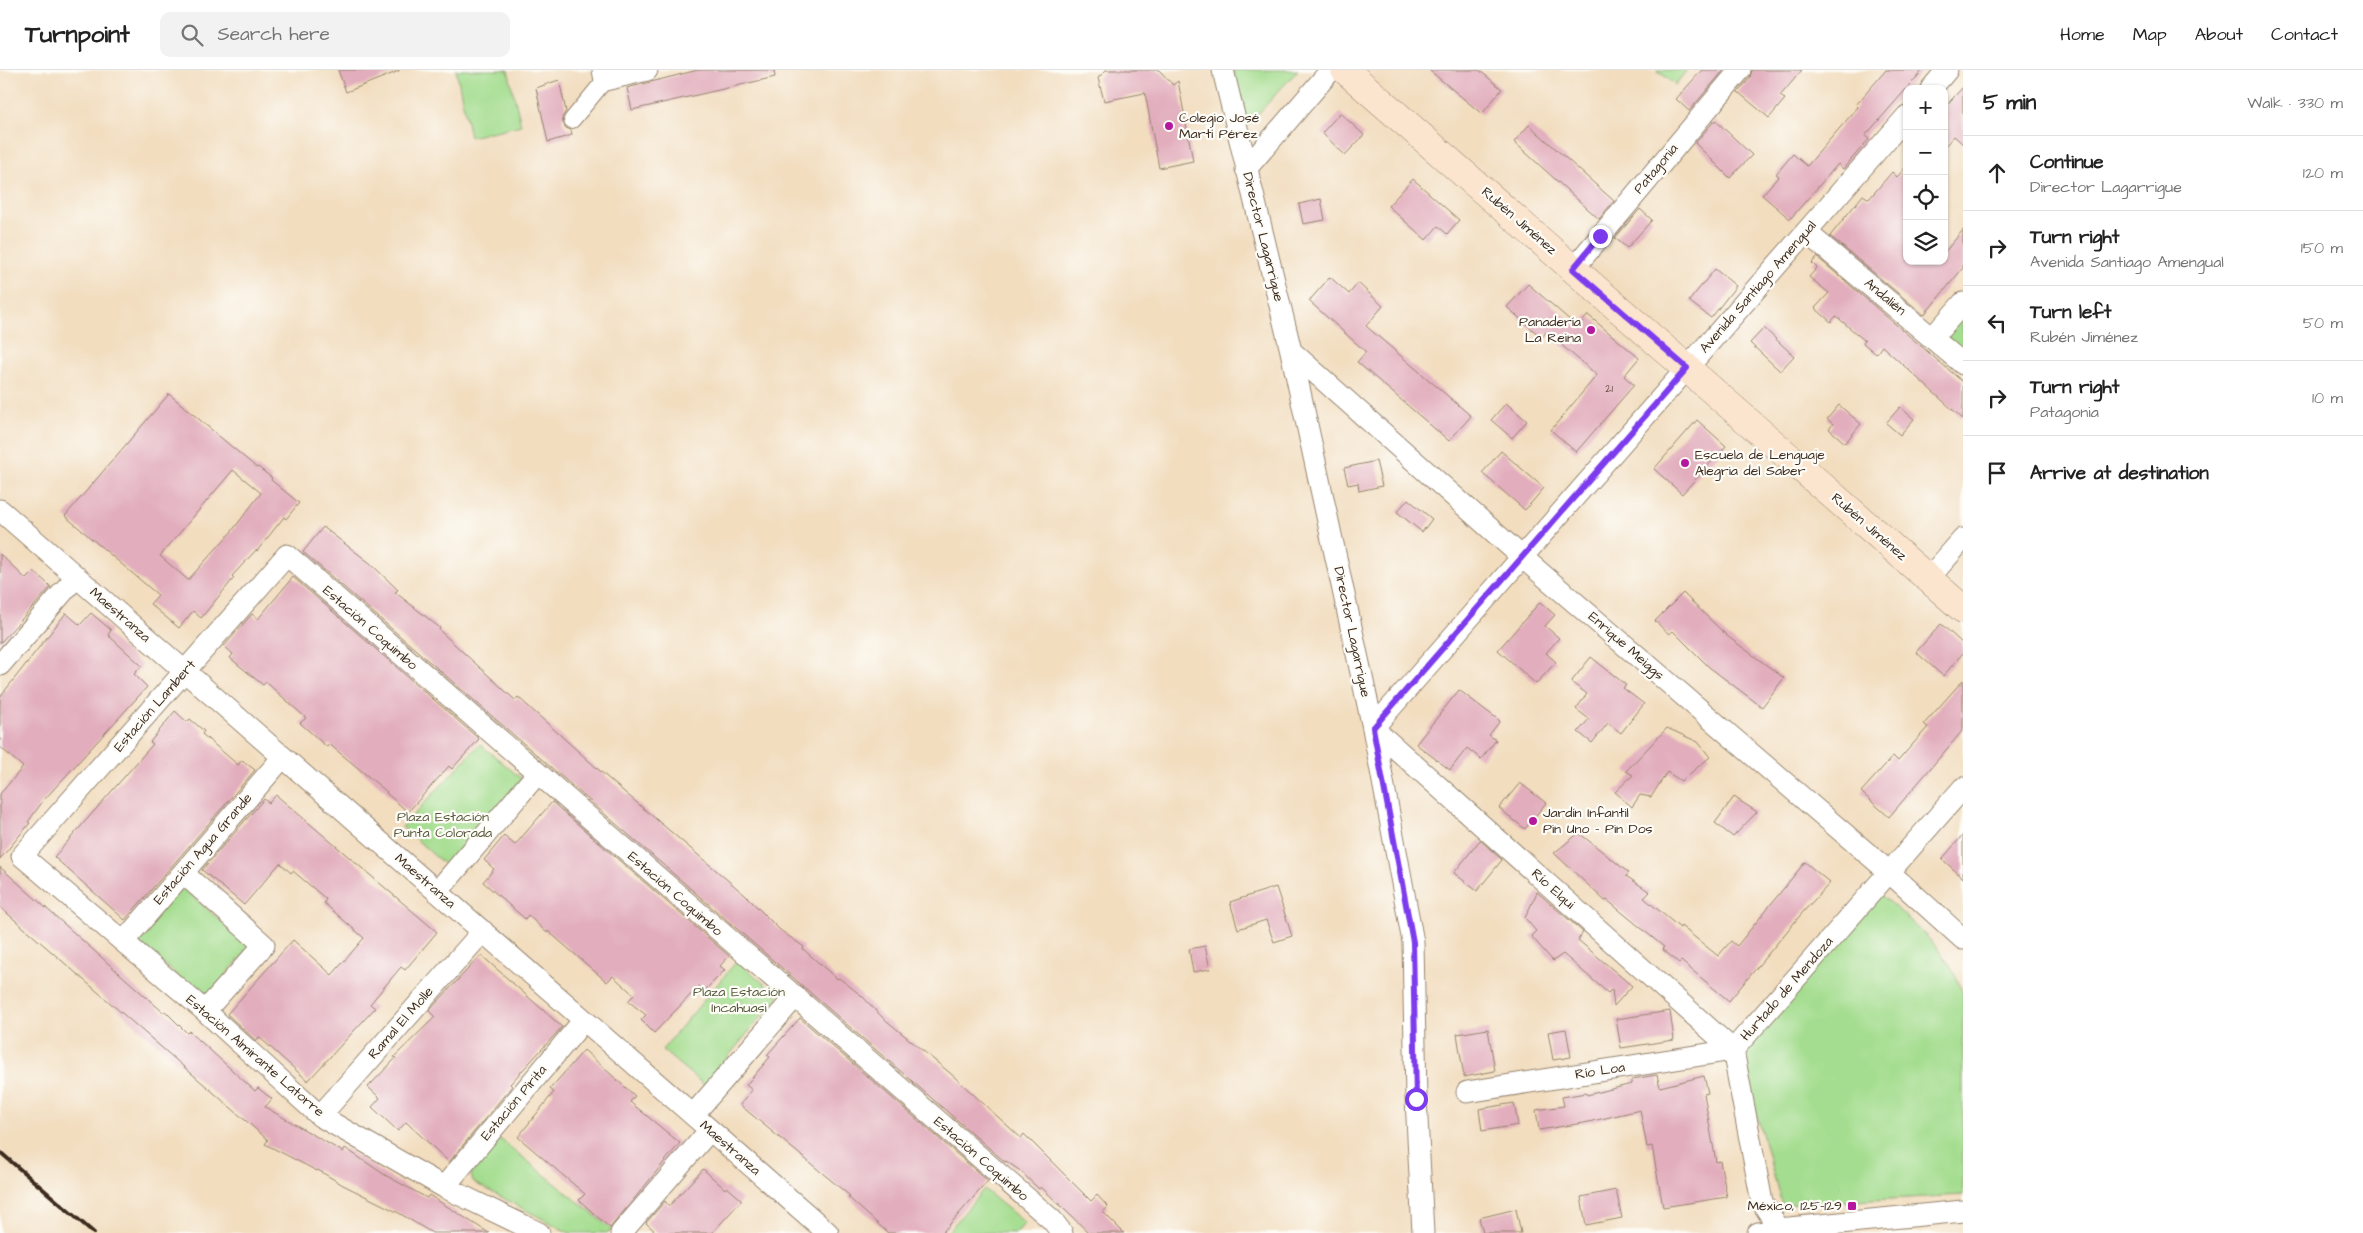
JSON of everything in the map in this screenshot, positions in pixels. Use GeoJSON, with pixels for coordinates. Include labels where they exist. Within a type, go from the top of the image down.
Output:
{"type":"FeatureCollection","features":[{"type":"Feature","properties":{"kind":"main road","name":"Rubén Jiménez"},"geometry":{"type":"LineString","coordinates":[[1346,70],[1963,609]]}},
{"type":"Feature","properties":{"kind":"street"},"geometry":{"type":"LineString","coordinates":[[572,120],[604,75],[647,70]]}},
{"type":"Feature","properties":{"kind":"street","name":"Director Lagarrigue"},"geometry":{"type":"LineString","coordinates":[[1222,70],[1291,352],[1373,728],[1413,942],[1416,1099],[1423,1233]]}},
{"type":"Feature","properties":{"kind":"street"},"geometry":{"type":"LineString","coordinates":[[1246,168],[1331,70]]}},
{"type":"Feature","properties":{"kind":"street","name":"Patagonia"},"geometry":{"type":"LineString","coordinates":[[1573,269],[1740,70]]}},
{"type":"Feature","properties":{"kind":"street"},"geometry":{"type":"LineString","coordinates":[[1934,85],[1947,70]]}},
{"type":"Feature","properties":{"kind":"street","name":"Avenida Santiago Amengual"},"geometry":{"type":"LineString","coordinates":[[1373,728],[1903,121]]}},
{"type":"Feature","properties":{"kind":"street","name":"Andalién"},"geometry":{"type":"LineString","coordinates":[[1806,232],[1963,364]]}},
{"type":"Feature","properties":{"kind":"street"},"geometry":{"type":"LineString","coordinates":[[1933,338],[1963,303]]}},
{"type":"Feature","properties":{"kind":"street","name":"Enrique Meiggs"},"geometry":{"type":"LineString","coordinates":[[1291,352],[1522,557],[1889,872],[1963,939]]}},
{"type":"Feature","properties":{"kind":"street","name":"Maestranza"},"geometry":{"type":"LineString","coordinates":[[0,510],[828,1233]]}},
{"type":"Feature","properties":{"kind":"street"},"geometry":{"type":"LineString","coordinates":[[1928,579],[1963,539]]}},
{"type":"Feature","properties":{"kind":"street","name":"Estación Lambert"},"geometry":{"type":"LineString","coordinates":[[22,856],[288,555]]}},
{"type":"Feature","properties":{"kind":"street","name":"Estación Coquimbo"},"geometry":{"type":"LineString","coordinates":[[288,555],[794,998],[1052,1229]]}},
{"type":"Feature","properties":{"kind":"street"},"geometry":{"type":"LineString","coordinates":[[0,665],[76,577]]}},
{"type":"Feature","properties":{"kind":"street","name":"Río Elqui"},"geometry":{"type":"LineString","coordinates":[[1373,728],[1733,1050]]}},
{"type":"Feature","properties":{"kind":"street","name":"Estación Agua Grande"},"geometry":{"type":"LineString","coordinates":[[124,941],[283,757]]}},
{"type":"Feature","properties":{"kind":"street"},"geometry":{"type":"LineString","coordinates":[[437,892],[537,774]]}},
{"type":"Feature","properties":{"kind":"street","name":"Hurtado de Mendoza"},"geometry":{"type":"LineString","coordinates":[[1779,1231],[1762,1202],[1733,1050],[1963,788]]}},
{"type":"Feature","properties":{"kind":"street","name":"Estación Almirante Latorre"},"geometry":{"type":"LineString","coordinates":[[22,856],[124,941],[320,1116],[444,1187],[539,1233]]}},
{"type":"Feature","properties":{"kind":"street"},"geometry":{"type":"LineString","coordinates":[[183,873],[264,945],[204,1011]]}},
{"type":"Feature","properties":{"kind":"street","name":"Ramal El Molle"},"geometry":{"type":"LineString","coordinates":[[320,1116],[483,931]]}},
{"type":"Feature","properties":{"kind":"street"},"geometry":{"type":"LineString","coordinates":[[694,1115],[794,998]]}},
{"type":"Feature","properties":{"kind":"street","name":"Estación Pirita"},"geometry":{"type":"LineString","coordinates":[[444,1187],[584,1020]]}},
{"type":"Feature","properties":{"kind":"street","name":"Río Loa"},"geometry":{"type":"LineString","coordinates":[[1467,1092],[1733,1050]]}},
{"type":"Feature","properties":{"kind":"street"},"geometry":{"type":"LineString","coordinates":[[621,1233],[710,1130]]}},
{"type":"Feature","properties":{"kind":"street"},"geometry":{"type":"LineString","coordinates":[[1758,1233],[1963,1211]]}},
{"type":"Feature","properties":{"kind":"green space"},"geometry":{"type":"Polygon","coordinates":[[[456,70],[508,70],[521,125],[470,137],[456,70]]]}},
{"type":"Feature","properties":{"kind":"green space"},"geometry":{"type":"Polygon","coordinates":[[[1233,70],[1298,70],[1246,127],[1233,70]]]}},
{"type":"Feature","properties":{"kind":"green space"},"geometry":{"type":"Polygon","coordinates":[[[1657,70],[1687,70],[1675,85],[1657,70]]]}},
{"type":"Feature","properties":{"kind":"green space"},"geometry":{"type":"Polygon","coordinates":[[[1963,308],[1963,366],[1935,341],[1963,308]]]}},
{"type":"Feature","properties":{"kind":"green space","name":"Plaza Estación Punta Colorada"},"geometry":{"type":"Polygon","coordinates":[[[480,744],[522,779],[445,865],[402,827],[480,744]]]}},
{"type":"Feature","properties":{"kind":"green space"},"geometry":{"type":"Polygon","coordinates":[[[181,887],[251,946],[205,999],[135,940],[181,887]]]}},
{"type":"Feature","properties":{"kind":"green space"},"geometry":{"type":"Polygon","coordinates":[[[1877,892],[1928,937],[1939,950],[1957,978],[1963,994],[1963,1195],[1782,1205],[1739,1051],[1877,892]]]}},
{"type":"Feature","properties":{"kind":"green space","name":"Plaza Estación Incahuasi"},"geometry":{"type":"Polygon","coordinates":[[[737,961],[779,996],[704,1085],[662,1050],[737,961]]]}},
{"type":"Feature","properties":{"kind":"green space"},"geometry":{"type":"Polygon","coordinates":[[[500,1139],[612,1229],[607,1233],[569,1233],[473,1182],[471,1174],[500,1139]]]}},
{"type":"Feature","properties":{"kind":"green space"},"geometry":{"type":"Polygon","coordinates":[[[984,1189],[1025,1223],[1016,1233],[947,1233],[984,1189]]]}},
{"type":"Feature","properties":{"kind":"building"},"geometry":{"type":"Polygon","coordinates":[[[338,70],[399,70],[399,71],[346,92],[338,70]]]}},
{"type":"Feature","properties":{"kind":"building"},"geometry":{"type":"Polygon","coordinates":[[[698,70],[774,70],[775,77],[632,110],[627,88],[698,70]]]}},
{"type":"Feature","properties":{"kind":"building","name":"Colegio José Martí Pérez"},"geometry":{"type":"Polygon","coordinates":[[[1106,70],[1159,70],[1173,85],[1178,81],[1193,161],[1159,168],[1145,93],[1104,101],[1098,78],[1106,70]]]}},
{"type":"Feature","properties":{"kind":"building"},"geometry":{"type":"Polygon","coordinates":[[[1429,70],[1479,70],[1502,89],[1482,114],[1429,70]]]}},
{"type":"Feature","properties":{"kind":"building"},"geometry":{"type":"Polygon","coordinates":[[[1702,70],[1724,70],[1689,111],[1676,99],[1702,70]]]}},
{"type":"Feature","properties":{"kind":"building"},"geometry":{"type":"Polygon","coordinates":[[[1752,70],[1802,70],[1780,96],[1785,99],[1769,118],[1738,92],[1750,78],[1752,70]]]}},
{"type":"Feature","properties":{"kind":"building"},"geometry":{"type":"Polygon","coordinates":[[[1886,70],[1923,70],[1910,85],[1903,85],[1903,93],[1865,136],[1869,139],[1843,169],[1838,164],[1790,219],[1762,195],[1779,176],[1776,174],[1793,154],[1807,166],[1858,107],[1856,105],[1886,70]]]}},
{"type":"Feature","properties":{"kind":"building"},"geometry":{"type":"Polygon","coordinates":[[[559,80],[566,111],[562,118],[563,123],[566,128],[571,130],[572,135],[548,142],[536,88],[559,80]]]}},
{"type":"Feature","properties":{"kind":"building"},"geometry":{"type":"Polygon","coordinates":[[[1963,87],[1963,144],[1954,136],[1948,143],[1948,104],[1963,87]]]}},
{"type":"Feature","properties":{"kind":"building"},"geometry":{"type":"Polygon","coordinates":[[[1340,113],[1364,135],[1345,155],[1322,133],[1340,113]]]}},
{"type":"Feature","properties":{"kind":"building"},"geometry":{"type":"Polygon","coordinates":[[[1715,120],[1752,155],[1730,178],[1695,143],[1715,120]]]}},
{"type":"Feature","properties":{"kind":"building"},"geometry":{"type":"Polygon","coordinates":[[[1529,125],[1614,201],[1599,219],[1514,142],[1529,125]]]}},
{"type":"Feature","properties":{"kind":"building"},"geometry":{"type":"Polygon","coordinates":[[[1903,170],[1903,265],[1948,265],[1948,248],[1963,230],[1963,268],[1924,315],[1830,236],[1863,195],[1869,199],[1892,172],[1897,177],[1903,170]]]}},
{"type":"Feature","properties":{"kind":"building"},"geometry":{"type":"Polygon","coordinates":[[[1413,179],[1459,220],[1447,234],[1438,226],[1426,240],[1388,206],[1413,179]]]}},
{"type":"Feature","properties":{"kind":"building"},"geometry":{"type":"Polygon","coordinates":[[[1321,199],[1325,220],[1303,224],[1299,204],[1321,199]]]}},
{"type":"Feature","properties":{"kind":"building"},"geometry":{"type":"Polygon","coordinates":[[[1640,209],[1652,220],[1627,248],[1615,238],[1640,209]]]}},
{"type":"Feature","properties":{"kind":"building"},"geometry":{"type":"Polygon","coordinates":[[[1817,257],[1963,382],[1963,419],[1882,346],[1876,354],[1863,343],[1865,341],[1836,316],[1831,322],[1815,308],[1829,293],[1809,277],[1817,268],[1812,263],[1817,257]]]}},
{"type":"Feature","properties":{"kind":"building"},"geometry":{"type":"Polygon","coordinates":[[[1715,269],[1736,286],[1711,318],[1689,301],[1715,269]]]}},
{"type":"Feature","properties":{"kind":"building"},"geometry":{"type":"Polygon","coordinates":[[[1330,277],[1349,294],[1358,283],[1383,306],[1366,326],[1471,416],[1449,441],[1357,362],[1366,352],[1309,301],[1330,277]]]}},
{"type":"Feature","properties":{"kind":"building"},"geometry":{"type":"Polygon","coordinates":[[[1528,284],[1578,327],[1588,315],[1639,358],[1624,376],[1634,385],[1576,452],[1551,430],[1597,375],[1546,332],[1542,338],[1507,307],[1528,284]]]}},
{"type":"Feature","properties":{"kind":"building"},"geometry":{"type":"Polygon","coordinates":[[[1764,328],[1794,356],[1780,371],[1750,343],[1764,328]]]}},
{"type":"Feature","properties":{"kind":"building"},"geometry":{"type":"Polygon","coordinates":[[[169,394],[257,468],[272,478],[271,480],[299,503],[286,519],[284,517],[257,551],[232,576],[234,578],[201,618],[193,611],[179,628],[150,604],[158,595],[65,516],[169,394]],[[233,470],[160,556],[188,580],[232,531],[261,493],[233,470]]]}},
{"type":"Feature","properties":{"kind":"building"},"geometry":{"type":"Polygon","coordinates":[[[1506,403],[1527,421],[1512,438],[1491,420],[1506,403]]]}},
{"type":"Feature","properties":{"kind":"building"},"geometry":{"type":"Polygon","coordinates":[[[1839,405],[1861,424],[1845,443],[1829,429],[1833,424],[1827,419],[1839,405]]]}},
{"type":"Feature","properties":{"kind":"building"},"geometry":{"type":"Polygon","coordinates":[[[1900,407],[1914,419],[1900,435],[1886,423],[1900,407]]]}},
{"type":"Feature","properties":{"kind":"building","name":"Escuela de Lenguaje Alegria del Saber"},"geometry":{"type":"Polygon","coordinates":[[[1697,420],[1726,446],[1682,494],[1654,469],[1697,420]]]}},
{"type":"Feature","properties":{"kind":"building"},"geometry":{"type":"Polygon","coordinates":[[[1501,451],[1544,488],[1525,510],[1482,473],[1501,451]]]}},
{"type":"Feature","properties":{"kind":"building"},"geometry":{"type":"Polygon","coordinates":[[[1376,461],[1382,486],[1359,491],[1358,483],[1348,485],[1344,468],[1376,461]]]}},
{"type":"Feature","properties":{"kind":"building"},"geometry":{"type":"Polygon","coordinates":[[[1408,499],[1432,519],[1422,532],[1397,512],[1408,499]]]}},
{"type":"Feature","properties":{"kind":"building"},"geometry":{"type":"Polygon","coordinates":[[[323,527],[370,563],[398,590],[395,592],[440,628],[439,630],[515,700],[518,697],[609,779],[745,895],[780,930],[804,947],[803,949],[837,979],[839,978],[862,996],[882,1017],[950,1073],[1021,1138],[1024,1134],[1091,1201],[1097,1195],[1108,1207],[1103,1212],[1124,1233],[1089,1233],[1041,1187],[1039,1189],[1019,1170],[1005,1162],[303,552],[323,527]]]}},
{"type":"Feature","properties":{"kind":"building"},"geometry":{"type":"Polygon","coordinates":[[[0,554],[26,579],[34,571],[51,587],[0,643],[0,554]]]}},
{"type":"Feature","properties":{"kind":"building"},"geometry":{"type":"Polygon","coordinates":[[[293,577],[479,739],[452,769],[449,766],[408,812],[329,744],[327,747],[300,723],[306,718],[266,682],[263,685],[230,658],[233,654],[224,646],[252,614],[258,619],[293,577]]]}},
{"type":"Feature","properties":{"kind":"building"},"geometry":{"type":"Polygon","coordinates":[[[1683,593],[1727,636],[1784,678],[1762,707],[1709,667],[1673,631],[1669,634],[1655,621],[1683,593]]]}},
{"type":"Feature","properties":{"kind":"building"},"geometry":{"type":"Polygon","coordinates":[[[1540,602],[1555,615],[1545,626],[1559,638],[1546,653],[1556,662],[1536,684],[1498,650],[1540,602]]]}},
{"type":"Feature","properties":{"kind":"building"},"geometry":{"type":"Polygon","coordinates":[[[66,613],[80,625],[91,613],[111,630],[108,635],[142,666],[134,674],[147,687],[43,801],[28,822],[30,823],[0,859],[0,794],[23,767],[0,747],[0,697],[66,613]]]}},
{"type":"Feature","properties":{"kind":"building"},"geometry":{"type":"Polygon","coordinates":[[[1941,624],[1963,644],[1963,653],[1943,676],[1916,652],[1941,624]]]}},
{"type":"Feature","properties":{"kind":"building"},"geometry":{"type":"Polygon","coordinates":[[[1591,657],[1626,685],[1623,688],[1644,704],[1621,733],[1608,723],[1592,743],[1578,732],[1589,719],[1576,709],[1587,694],[1571,682],[1591,657]]]}},
{"type":"Feature","properties":{"kind":"building"},"geometry":{"type":"Polygon","coordinates":[[[1963,680],[1963,730],[1889,817],[1861,792],[1893,756],[1898,761],[1928,727],[1924,724],[1963,680]]]}},
{"type":"Feature","properties":{"kind":"building"},"geometry":{"type":"Polygon","coordinates":[[[1459,690],[1500,721],[1489,735],[1496,740],[1481,759],[1467,748],[1450,770],[1416,744],[1459,690]]]}},
{"type":"Feature","properties":{"kind":"building"},"geometry":{"type":"Polygon","coordinates":[[[175,711],[187,722],[190,719],[204,731],[202,734],[238,765],[242,760],[255,770],[125,920],[54,857],[153,744],[150,742],[175,711]]]}},
{"type":"Feature","properties":{"kind":"building"},"geometry":{"type":"Polygon","coordinates":[[[1667,728],[1698,742],[1710,757],[1681,781],[1667,772],[1651,797],[1640,795],[1632,807],[1615,792],[1633,775],[1626,771],[1667,728]]]}},
{"type":"Feature","properties":{"kind":"building"},"geometry":{"type":"Polygon","coordinates":[[[1520,783],[1546,803],[1525,829],[1499,808],[1520,783]]]}},
{"type":"Feature","properties":{"kind":"building"},"geometry":{"type":"Polygon","coordinates":[[[276,795],[437,932],[405,970],[401,967],[370,1004],[375,1008],[308,1081],[259,1037],[256,1041],[227,1014],[293,940],[332,975],[364,938],[324,903],[326,899],[293,871],[291,873],[280,863],[244,905],[202,870],[264,799],[269,803],[276,795]]]}},
{"type":"Feature","properties":{"kind":"building"},"geometry":{"type":"Polygon","coordinates":[[[1734,797],[1757,812],[1733,837],[1715,823],[1734,797]]]}},
{"type":"Feature","properties":{"kind":"building"},"geometry":{"type":"Polygon","coordinates":[[[552,802],[729,956],[720,966],[725,970],[704,991],[699,986],[654,1033],[641,1020],[646,1015],[628,1001],[634,995],[613,976],[607,982],[548,931],[547,933],[528,915],[525,919],[483,882],[494,869],[484,860],[504,836],[515,845],[552,802]]]}},
{"type":"Feature","properties":{"kind":"building"},"geometry":{"type":"Polygon","coordinates":[[[1579,833],[1629,873],[1626,876],[1650,892],[1644,898],[1718,956],[1731,941],[1737,946],[1805,862],[1830,883],[1803,912],[1729,1001],[1681,961],[1679,963],[1662,949],[1664,947],[1607,900],[1605,901],[1554,853],[1579,833]]]}},
{"type":"Feature","properties":{"kind":"building"},"geometry":{"type":"Polygon","coordinates":[[[1963,835],[1963,878],[1942,859],[1963,835]]]}},
{"type":"Feature","properties":{"kind":"building"},"geometry":{"type":"Polygon","coordinates":[[[1480,840],[1502,860],[1477,891],[1454,873],[1480,840]]]}},
{"type":"Feature","properties":{"kind":"building"},"geometry":{"type":"Polygon","coordinates":[[[0,867],[164,1013],[165,1011],[187,1033],[189,1031],[255,1091],[258,1088],[272,1099],[265,1107],[343,1152],[345,1148],[385,1175],[427,1198],[429,1195],[489,1233],[432,1233],[399,1213],[265,1144],[268,1140],[0,907],[0,867]]]}},
{"type":"Feature","properties":{"kind":"building"},"geometry":{"type":"Polygon","coordinates":[[[1276,887],[1292,936],[1274,942],[1266,920],[1238,929],[1230,902],[1276,887]]]}},
{"type":"Feature","properties":{"kind":"building"},"geometry":{"type":"Polygon","coordinates":[[[1537,892],[1583,932],[1578,940],[1632,986],[1614,1006],[1612,989],[1608,993],[1563,954],[1553,961],[1531,936],[1536,931],[1525,918],[1537,892]]]}},
{"type":"Feature","properties":{"kind":"building"},"geometry":{"type":"Polygon","coordinates":[[[1205,946],[1210,969],[1193,972],[1189,949],[1205,946]]]}},
{"type":"Feature","properties":{"kind":"building"},"geometry":{"type":"Polygon","coordinates":[[[481,955],[562,1027],[510,1084],[512,1086],[449,1162],[406,1122],[398,1131],[372,1107],[380,1098],[368,1087],[396,1058],[394,1057],[435,1017],[429,1011],[481,955]]]}},
{"type":"Feature","properties":{"kind":"building"},"geometry":{"type":"Polygon","coordinates":[[[1670,1011],[1674,1040],[1621,1048],[1616,1019],[1670,1011]]]}},
{"type":"Feature","properties":{"kind":"building"},"geometry":{"type":"Polygon","coordinates":[[[800,1018],[988,1181],[942,1233],[888,1233],[848,1197],[850,1196],[740,1105],[752,1090],[746,1085],[770,1057],[767,1055],[800,1018]]]}},
{"type":"Feature","properties":{"kind":"building"},"geometry":{"type":"Polygon","coordinates":[[[1488,1029],[1495,1071],[1464,1077],[1457,1034],[1488,1029]]]}},
{"type":"Feature","properties":{"kind":"building"},"geometry":{"type":"Polygon","coordinates":[[[1566,1029],[1571,1057],[1553,1060],[1548,1032],[1566,1029]]]}},
{"type":"Feature","properties":{"kind":"building"},"geometry":{"type":"Polygon","coordinates":[[[584,1050],[635,1096],[630,1102],[680,1143],[610,1228],[579,1200],[585,1194],[518,1137],[554,1092],[550,1089],[584,1050]]]}},
{"type":"Feature","properties":{"kind":"building"},"geometry":{"type":"Polygon","coordinates":[[[1657,1075],[1660,1087],[1704,1076],[1708,1093],[1704,1094],[1716,1162],[1720,1161],[1727,1197],[1663,1207],[1652,1146],[1647,1147],[1640,1110],[1584,1123],[1539,1130],[1536,1110],[1564,1106],[1562,1097],[1586,1093],[1587,1095],[1632,1084],[1632,1079],[1657,1075]]]}},
{"type":"Feature","properties":{"kind":"building"},"geometry":{"type":"Polygon","coordinates":[[[1514,1103],[1518,1125],[1482,1131],[1479,1109],[1514,1103]]]}},
{"type":"Feature","properties":{"kind":"building"},"geometry":{"type":"Polygon","coordinates":[[[703,1169],[725,1189],[727,1187],[742,1200],[712,1233],[657,1233],[646,1223],[665,1201],[669,1206],[703,1169]]]}},
{"type":"Feature","properties":{"kind":"building"},"geometry":{"type":"Polygon","coordinates":[[[1616,1190],[1622,1218],[1586,1225],[1581,1197],[1616,1190]]]}},
{"type":"Feature","properties":{"kind":"building"},"geometry":{"type":"Polygon","coordinates":[[[1516,1209],[1521,1233],[1483,1233],[1479,1218],[1516,1209]]]}},
{"type":"Feature","properties":{"kind":"railway"},"geometry":{"type":"LineString","coordinates":[[0,1152],[94,1233]]}},
{"type":"Feature","properties":{"kind":"place","name":"Colegio José Martí Pérez"},"geometry":{"type":"Point","coordinates":[1169,126]}},
{"type":"Feature","properties":{"kind":"place","name":"Panadería La Reina"},"geometry":{"type":"Point","coordinates":[1591,330]}},
{"type":"Feature","properties":{"kind":"place","name":"Escuela de Lenguaje Alegria del Saber"},"geometry":{"type":"Point","coordinates":[1685,463]}},
{"type":"Feature","properties":{"kind":"place","name":"Jardín Infantil Pin Uno - Pin Dos"},"geometry":{"type":"Point","coordinates":[1533,821]}},
{"type":"Feature","properties":{"kind":"place","name":"México, 125-129"},"geometry":{"type":"Point","coordinates":[1852,1206]}},
{"type":"Feature","properties":{"kind":"route"},"geometry":{"type":"LineString","coordinates":[[1416,1099],[1413,942],[1373,728],[1687,368],[1573,269],[1600,236]]}}]}
